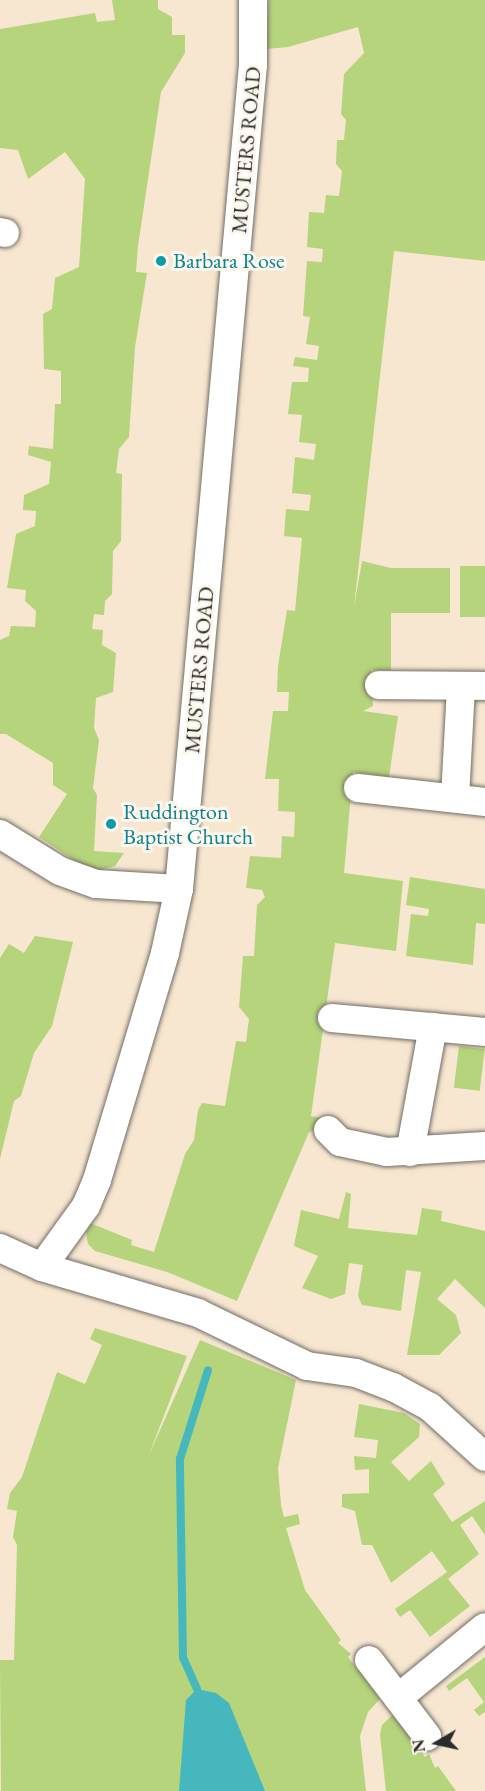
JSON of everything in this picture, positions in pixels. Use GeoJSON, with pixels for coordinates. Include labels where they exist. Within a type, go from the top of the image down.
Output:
{"type":"FeatureCollection","features":[{"type":"Feature","properties":{"kind":"street","name":"MUSTERS ROAD"},"geometry":{"type":"LineString","coordinates":[[42,1267],[86,1206],[97,1180],[165,954],[179,889],[252,77],[253,0]]}},
{"type":"Feature","properties":{"kind":"street"},"geometry":{"type":"LineString","coordinates":[[379,685],[473,686],[457,742],[455,798]]}},
{"type":"Feature","properties":{"kind":"street"},"geometry":{"type":"LineString","coordinates":[[358,788],[485,802]]}},
{"type":"Feature","properties":{"kind":"street"},"geometry":{"type":"LineString","coordinates":[[0,834],[60,871],[96,884],[179,889]]}},
{"type":"Feature","properties":{"kind":"street"},"geometry":{"type":"LineString","coordinates":[[332,1018],[485,1032]]}},
{"type":"Feature","properties":{"kind":"street"},"geometry":{"type":"LineString","coordinates":[[410,1152],[433,1027]]}},
{"type":"Feature","properties":{"kind":"street"},"geometry":{"type":"LineString","coordinates":[[328,1130],[340,1142],[387,1152],[485,1146]]}},
{"type":"Feature","properties":{"kind":"street"},"geometry":{"type":"LineString","coordinates":[[0,1248],[42,1267],[198,1313],[307,1366],[356,1373],[393,1387],[430,1407],[480,1440]]}},
{"type":"Feature","properties":{"kind":"street"},"geometry":{"type":"LineString","coordinates":[[398,1698],[485,1627]]}},
{"type":"Feature","properties":{"kind":"street"},"geometry":{"type":"LineString","coordinates":[[369,1660],[427,1736]]}},
{"type":"Feature","properties":{"kind":"green space"},"geometry":{"type":"Polygon","coordinates":[[[112,0],[158,0],[158,9],[172,17],[172,35],[185,35],[185,53],[161,92],[138,246],[136,272],[147,273],[135,347],[129,437],[119,449],[116,473],[122,474],[121,541],[113,551],[112,594],[105,601],[104,615],[94,614],[92,629],[103,630],[102,645],[116,653],[113,692],[96,698],[94,728],[99,740],[93,788],[97,795],[94,851],[124,853],[115,866],[92,872],[39,837],[67,794],[53,785],[53,763],[6,734],[0,734],[0,640],[9,636],[11,626],[35,627],[36,611],[25,601],[26,590],[7,588],[16,534],[35,526],[36,511],[23,510],[24,495],[49,484],[51,462],[28,455],[29,446],[53,449],[55,404],[61,404],[61,371],[44,369],[43,314],[52,309],[55,278],[79,267],[85,179],[65,152],[28,179],[18,150],[0,148],[0,29],[95,13],[97,22],[115,20],[112,0]]]}},
{"type":"Feature","properties":{"kind":"green space"},"geometry":{"type":"Polygon","coordinates":[[[269,0],[485,0],[485,261],[394,251],[354,607],[362,561],[391,568],[450,568],[450,613],[391,613],[391,670],[371,670],[373,706],[363,711],[398,716],[389,777],[353,772],[344,873],[403,881],[396,951],[335,943],[311,1116],[332,1120],[331,1126],[309,1132],[237,1301],[167,1272],[95,1251],[88,1244],[86,1233],[90,1223],[132,1240],[131,1245],[154,1252],[185,1154],[194,1140],[198,1110],[202,1103],[225,1106],[236,1041],[246,1042],[249,1019],[239,1007],[243,956],[254,956],[257,905],[265,897],[262,890],[246,888],[250,856],[281,858],[282,836],[294,837],[295,812],[278,811],[279,779],[265,779],[273,711],[288,711],[289,692],[277,692],[278,666],[287,610],[295,611],[302,538],[284,536],[286,509],[309,511],[311,495],[292,493],[295,457],[314,460],[316,444],[299,442],[302,415],[288,414],[292,382],[308,382],[309,368],[293,366],[295,357],[317,360],[319,346],[306,344],[310,317],[303,316],[307,261],[322,262],[323,249],[307,247],[309,212],[324,213],[326,195],[339,196],[342,171],[336,164],[337,140],[344,140],[346,120],[341,114],[344,74],[364,53],[358,27],[288,47],[266,49],[269,0]]]}},
{"type":"Feature","properties":{"kind":"green space"},"geometry":{"type":"Polygon","coordinates":[[[460,566],[485,566],[485,617],[460,617],[460,566]]]}},
{"type":"Feature","properties":{"kind":"green space"},"geometry":{"type":"Polygon","coordinates":[[[410,877],[485,889],[485,924],[476,923],[473,965],[406,956],[411,914],[428,916],[429,909],[406,905],[410,877]]]}},
{"type":"Feature","properties":{"kind":"green space"},"geometry":{"type":"Polygon","coordinates":[[[35,936],[73,942],[52,1026],[34,1053],[21,1096],[14,1101],[0,1159],[0,958],[9,944],[24,953],[35,936]]]}},
{"type":"Feature","properties":{"kind":"green space"},"geometry":{"type":"Polygon","coordinates":[[[459,1046],[485,1049],[480,1091],[454,1088],[459,1046]]]}},
{"type":"Feature","properties":{"kind":"green space"},"geometry":{"type":"Polygon","coordinates":[[[346,1192],[351,1194],[348,1228],[417,1235],[422,1208],[442,1211],[441,1221],[485,1231],[485,1308],[455,1279],[437,1299],[456,1315],[461,1333],[439,1355],[407,1355],[421,1272],[406,1270],[401,1311],[362,1305],[358,1296],[363,1265],[349,1263],[345,1294],[331,1299],[302,1288],[318,1256],[294,1246],[301,1210],[339,1219],[346,1192]]]}},
{"type":"Feature","properties":{"kind":"green space"},"geometry":{"type":"Polygon","coordinates":[[[95,1328],[187,1356],[148,1457],[200,1340],[296,1380],[278,1468],[281,1505],[284,1517],[298,1514],[300,1524],[286,1528],[305,1590],[341,1640],[338,1643],[351,1654],[348,1657],[380,1699],[368,1712],[360,1736],[366,1791],[1,1791],[0,1660],[14,1660],[17,1545],[13,1537],[17,1511],[7,1509],[10,1493],[22,1477],[57,1372],[85,1384],[102,1345],[90,1339],[95,1328]]]}},
{"type":"Feature","properties":{"kind":"green space"},"geometry":{"type":"Polygon","coordinates":[[[359,1404],[404,1413],[420,1424],[419,1437],[391,1462],[409,1481],[431,1461],[445,1484],[433,1494],[452,1522],[485,1501],[485,1535],[472,1516],[460,1525],[479,1554],[448,1579],[470,1606],[430,1637],[410,1610],[400,1617],[395,1609],[447,1572],[432,1551],[391,1583],[372,1545],[362,1545],[355,1511],[342,1507],[342,1494],[369,1493],[369,1469],[355,1470],[354,1456],[376,1458],[378,1440],[354,1437],[359,1404]]]}},
{"type":"Feature","properties":{"kind":"green space"},"geometry":{"type":"Polygon","coordinates":[[[485,1657],[485,1712],[479,1716],[474,1710],[484,1702],[467,1678],[449,1691],[446,1686],[485,1657]]]}},
{"type":"Feature","properties":{"kind":"green space"},"geometry":{"type":"Polygon","coordinates":[[[392,1715],[425,1757],[429,1754],[435,1768],[438,1766],[456,1791],[386,1791],[380,1735],[382,1725],[392,1715]]]}},
{"type":"Feature","properties":{"kind":"water"},"geometry":{"type":"Polygon","coordinates":[[[197,1689],[216,1693],[229,1703],[265,1791],[179,1791],[186,1700],[197,1689]]]}},
{"type":"Feature","properties":{"kind":"waterway"},"geometry":{"type":"LineString","coordinates":[[197,1689],[183,1658],[180,1459],[208,1370]]}},
{"type":"Feature","properties":{"kind":"place","name":"Barbara Rose"},"geometry":{"type":"Point","coordinates":[161,261]}},
{"type":"Feature","properties":{"kind":"place","name":"Ruddington Baptist Church"},"geometry":{"type":"Point","coordinates":[111,824]}}]}
